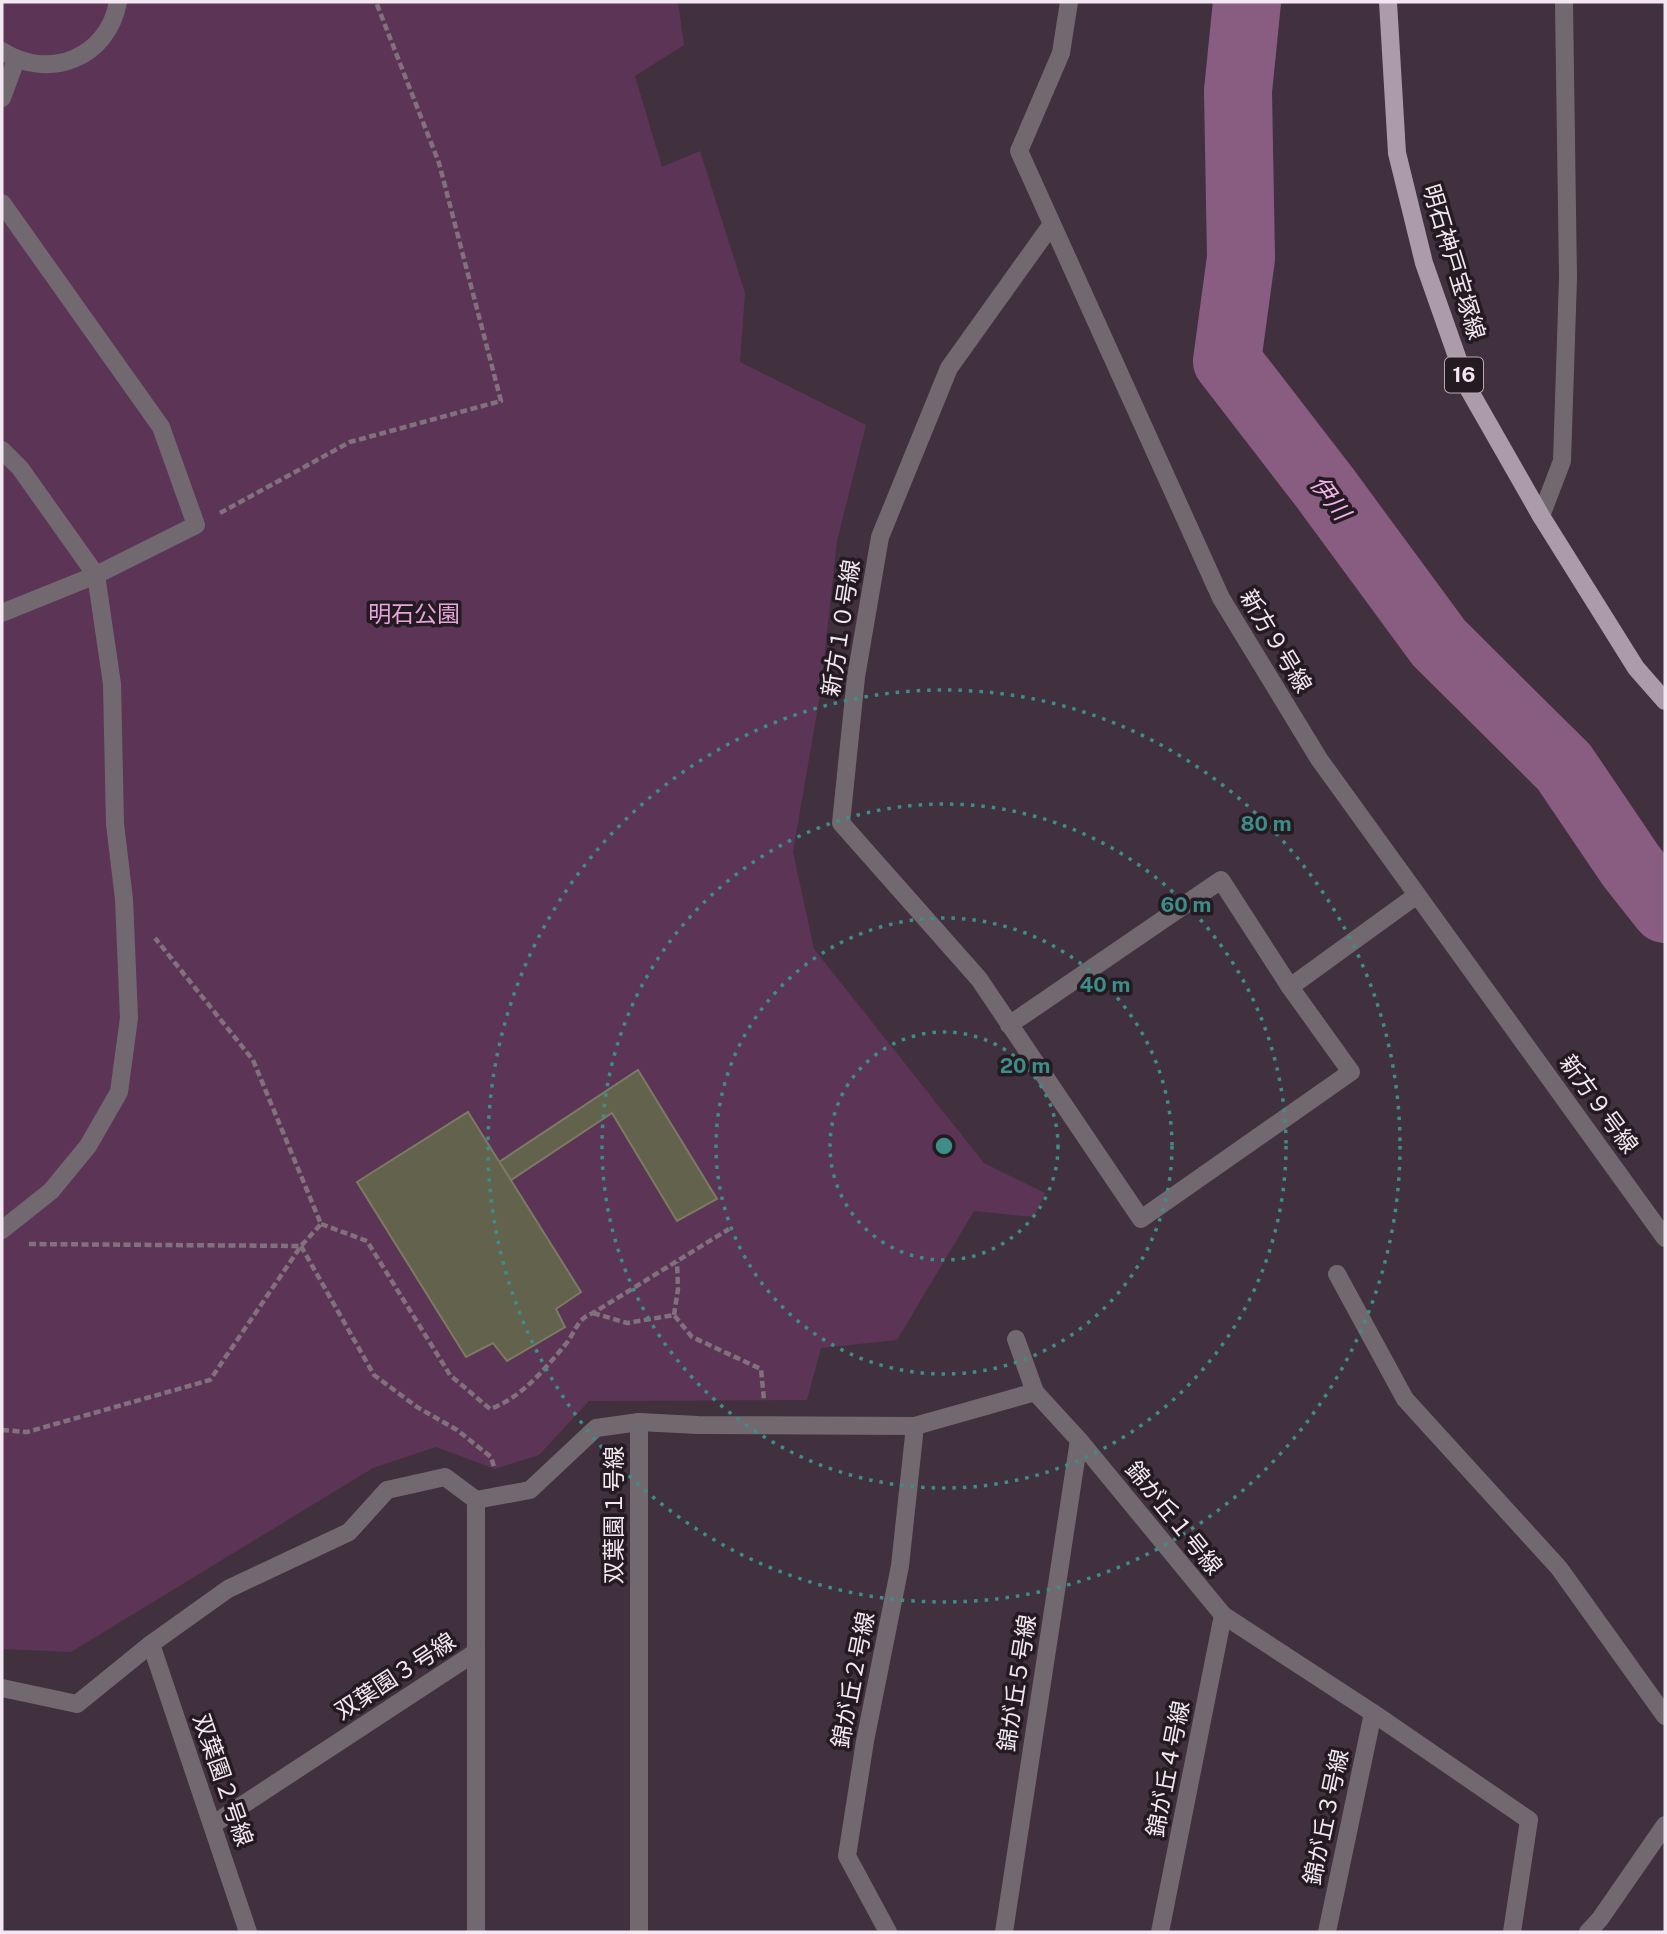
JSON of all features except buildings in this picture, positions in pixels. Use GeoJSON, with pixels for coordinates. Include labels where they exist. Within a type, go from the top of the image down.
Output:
{"type":"FeatureCollection","features":[{"type":"Feature","properties":{"kind":"main road","name":"明石神戸宝塚線"},"geometry":{"type":"LineString","coordinates":[[1388,2],[1397,153],[1424,262],[1468,388],[1541,516],[1636,668],[1665,701]]}},
{"type":"Feature","properties":{"kind":"street"},"geometry":{"type":"LineString","coordinates":[[2,98],[9,56],[40,65],[65,63],[87,52],[104,36],[116,14],[118,2]]}},
{"type":"Feature","properties":{"kind":"street","name":"新方９号線"},"geometry":{"type":"LineString","coordinates":[[1069,2],[1061,53],[1019,151],[1221,598],[1319,760],[1665,1238]]}},
{"type":"Feature","properties":{"kind":"street"},"geometry":{"type":"LineString","coordinates":[[1541,516],[1562,461],[1568,278],[1564,2]]}},
{"type":"Feature","properties":{"kind":"street"},"geometry":{"type":"LineString","coordinates":[[2,203],[160,427],[196,526],[96,575],[2,612]]}},
{"type":"Feature","properties":{"kind":"street","name":"新方１０号線"},"geometry":{"type":"LineString","coordinates":[[1052,224],[949,368],[880,537],[856,677],[841,823],[979,979],[1141,1219],[1351,1072],[1290,987]]}},
{"type":"Feature","properties":{"kind":"street"},"geometry":{"type":"LineString","coordinates":[[2,450],[20,468],[96,575],[112,684],[115,824],[124,899],[129,1018],[119,1092],[88,1146],[51,1191],[2,1230]]}},
{"type":"Feature","properties":{"kind":"street"},"geometry":{"type":"LineString","coordinates":[[1009,1025],[1221,880],[1290,987],[1417,895]]}},
{"type":"Feature","properties":{"kind":"street"},"geometry":{"type":"LineString","coordinates":[[1337,1274],[1405,1399],[1559,1567],[1665,1716]]}},
{"type":"Feature","properties":{"kind":"street"},"geometry":{"type":"LineString","coordinates":[[639,1422],[698,1425],[915,1426],[1035,1392],[1016,1339]]}},
{"type":"Feature","properties":{"kind":"street","name":"錦が丘１号線"},"geometry":{"type":"LineString","coordinates":[[1035,1392],[1079,1440],[1223,1615],[1529,1820],[1512,1932]]}},
{"type":"Feature","properties":{"kind":"street","name":"双葉園１号線"},"geometry":{"type":"LineString","coordinates":[[476,1500],[530,1490],[596,1428],[639,1422],[639,1932]]}},
{"type":"Feature","properties":{"kind":"street","name":"錦が丘２号線"},"geometry":{"type":"LineString","coordinates":[[888,1932],[847,1856],[865,1741],[900,1566],[915,1426]]}},
{"type":"Feature","properties":{"kind":"street","name":"錦が丘５号線"},"geometry":{"type":"LineString","coordinates":[[1004,1932],[1079,1440]]}},
{"type":"Feature","properties":{"kind":"street"},"geometry":{"type":"LineString","coordinates":[[2,1688],[77,1704],[151,1644],[228,1589],[349,1532],[387,1490],[445,1477],[476,1500]]}},
{"type":"Feature","properties":{"kind":"street","name":"双葉園３号線"},"geometry":{"type":"LineString","coordinates":[[212,1825],[476,1653],[476,1500]]}},
{"type":"Feature","properties":{"kind":"street","name":"錦が丘４号線"},"geometry":{"type":"LineString","coordinates":[[1160,1932],[1223,1615]]}},
{"type":"Feature","properties":{"kind":"street","name":"双葉園２号線"},"geometry":{"type":"LineString","coordinates":[[151,1644],[248,1932]]}},
{"type":"Feature","properties":{"kind":"street"},"geometry":{"type":"LineString","coordinates":[[476,1653],[476,1932]]}},
{"type":"Feature","properties":{"kind":"street","name":"錦が丘３号線"},"geometry":{"type":"LineString","coordinates":[[1327,1932],[1373,1713]]}},
{"type":"Feature","properties":{"kind":"street"},"geometry":{"type":"LineString","coordinates":[[1588,1932],[1600,1919],[1665,1825]]}},
{"type":"Feature","properties":{"kind":"path"},"geometry":{"type":"LineString","coordinates":[[196,526],[351,442],[501,401],[439,163],[376,2]]}},
{"type":"Feature","properties":{"kind":"path"},"geometry":{"type":"LineString","coordinates":[[124,899],[253,1060],[321,1224],[367,1241],[450,1375],[490,1409],[506,1403],[534,1379],[568,1342],[582,1317],[593,1313],[729,1229]]}},
{"type":"Feature","properties":{"kind":"path"},"geometry":{"type":"LineString","coordinates":[[2,1430],[27,1432],[209,1380],[301,1246],[321,1224]]}},
{"type":"Feature","properties":{"kind":"path"},"geometry":{"type":"LineString","coordinates":[[15,1244],[301,1246]]}},
{"type":"Feature","properties":{"kind":"path"},"geometry":{"type":"LineString","coordinates":[[301,1246],[374,1375],[417,1407],[457,1430],[491,1457]]}},
{"type":"Feature","properties":{"kind":"path"},"geometry":{"type":"LineString","coordinates":[[677,1262],[678,1289],[674,1315],[692,1337],[761,1369]]}},
{"type":"Feature","properties":{"kind":"path"},"geometry":{"type":"LineString","coordinates":[[593,1313],[627,1323],[674,1315]]}},
{"type":"Feature","properties":{"kind":"green space","name":"明石公園"},"geometry":{"type":"Polygon","coordinates":[[[2,2],[678,2],[684,45],[635,76],[662,167],[700,151],[745,293],[740,362],[866,425],[837,541],[820,695],[793,852],[814,949],[984,1163],[1045,1193],[1034,1217],[974,1211],[897,1340],[821,1348],[807,1400],[589,1401],[539,1455],[495,1469],[436,1447],[373,1468],[71,1652],[2,1649],[2,2]]]}},
{"type":"Feature","properties":{"kind":"waterway","name":"伊川"},"geometry":{"type":"LineString","coordinates":[[1247,2],[1238,91],[1241,258],[1227,361],[1439,643],[1564,767],[1631,866],[1665,909]]}}]}
